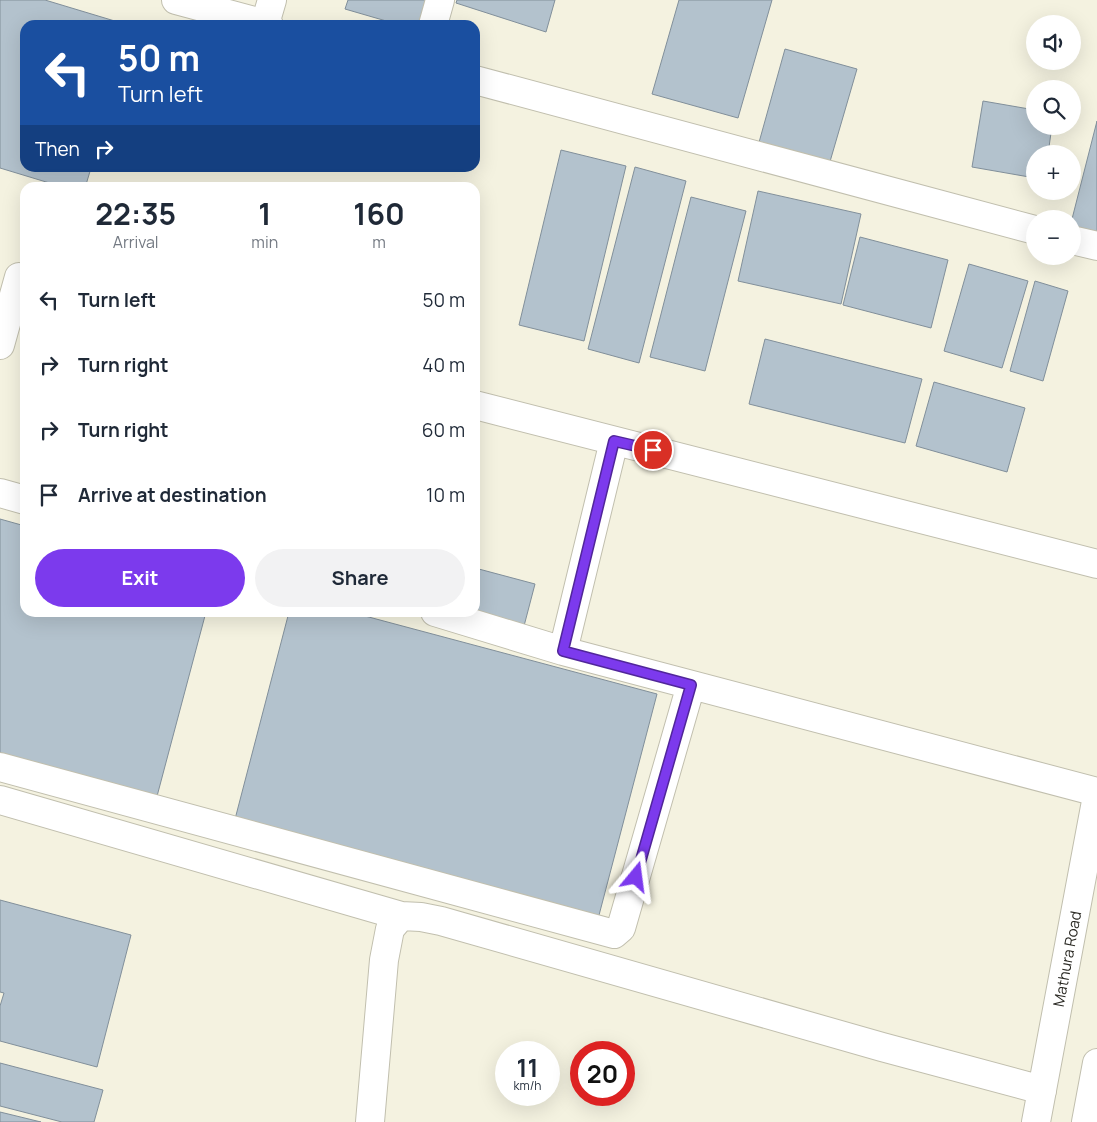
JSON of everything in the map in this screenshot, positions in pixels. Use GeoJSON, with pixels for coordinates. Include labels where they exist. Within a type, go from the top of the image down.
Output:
{"type":"FeatureCollection","features":[{"type":"Feature","properties":{"kind":"main road"},"geometry":{"type":"LineString","coordinates":[[176,0],[269,16]]}},
{"type":"Feature","properties":{"kind":"main road"},"geometry":{"type":"LineString","coordinates":[[434,20],[440,0]]}},
{"type":"Feature","properties":{"kind":"main road"},"geometry":{"type":"LineString","coordinates":[[480,81],[1026,228]]}},
{"type":"Feature","properties":{"kind":"main road"},"geometry":{"type":"LineString","coordinates":[[1081,242],[1097,246]]}},
{"type":"Feature","properties":{"kind":"main road"},"geometry":{"type":"LineString","coordinates":[[0,344],[15,275]]}},
{"type":"Feature","properties":{"kind":"main road"},"geometry":{"type":"LineString","coordinates":[[480,405],[1097,564]]}},
{"type":"Feature","properties":{"kind":"main road"},"geometry":{"type":"LineString","coordinates":[[563,651],[614,441]]}},
{"type":"Feature","properties":{"kind":"main road"},"geometry":{"type":"LineString","coordinates":[[0,493],[20,499]]}},
{"type":"Feature","properties":{"kind":"main road"},"geometry":{"type":"LineString","coordinates":[[451,617],[563,651],[1097,792]]}},
{"type":"Feature","properties":{"kind":"main road"},"geometry":{"type":"LineString","coordinates":[[0,767],[614,934],[621,928],[691,685]]}},
{"type":"Feature","properties":{"kind":"main road","name":"Mathura Road"},"geometry":{"type":"LineString","coordinates":[[1036,1122],[1097,796]]}},
{"type":"Feature","properties":{"kind":"main road"},"geometry":{"type":"LineString","coordinates":[[0,800],[401,916],[441,921],[882,1047],[1042,1090]]}},
{"type":"Feature","properties":{"kind":"main road"},"geometry":{"type":"LineString","coordinates":[[370,1122],[384,960],[390,929],[401,916]]}},
{"type":"Feature","properties":{"kind":"main road"},"geometry":{"type":"LineString","coordinates":[[1086,1122],[1097,1063]]}},
{"type":"Feature","properties":{"kind":"building"},"geometry":{"type":"Polygon","coordinates":[[[0,0],[45,0],[111,20],[20,20],[20,172],[90,172],[87,182],[46,182],[0,168],[0,0]]]}},
{"type":"Feature","properties":{"kind":"building"},"geometry":{"type":"Polygon","coordinates":[[[348,0],[430,0],[424,20],[383,20],[345,9],[348,0]]]}},
{"type":"Feature","properties":{"kind":"building"},"geometry":{"type":"Polygon","coordinates":[[[457,0],[555,0],[546,32],[456,3],[457,0]]]}},
{"type":"Feature","properties":{"kind":"building"},"geometry":{"type":"Polygon","coordinates":[[[679,0],[772,0],[738,118],[652,94],[679,0]]]}},
{"type":"Feature","properties":{"kind":"building"},"geometry":{"type":"Polygon","coordinates":[[[785,49],[857,69],[829,165],[758,146],[785,49]]]}},
{"type":"Feature","properties":{"kind":"building"},"geometry":{"type":"Polygon","coordinates":[[[983,101],[1026,108],[1026,135],[1051,135],[1049,145],[1026,145],[1026,176],[972,167],[983,101]]]}},
{"type":"Feature","properties":{"kind":"building"},"geometry":{"type":"Polygon","coordinates":[[[1097,121],[1097,236],[1081,232],[1081,210],[1074,210],[1077,200],[1081,200],[1081,184],[1097,121]]]}},
{"type":"Feature","properties":{"kind":"building"},"geometry":{"type":"Polygon","coordinates":[[[561,150],[626,166],[584,341],[519,325],[561,150]]]}},
{"type":"Feature","properties":{"kind":"building"},"geometry":{"type":"Polygon","coordinates":[[[635,167],[686,181],[639,363],[588,349],[635,167]]]}},
{"type":"Feature","properties":{"kind":"building"},"geometry":{"type":"Polygon","coordinates":[[[758,191],[861,214],[841,304],[738,281],[758,191]]]}},
{"type":"Feature","properties":{"kind":"building"},"geometry":{"type":"Polygon","coordinates":[[[691,197],[746,211],[705,371],[650,357],[691,197]]]}},
{"type":"Feature","properties":{"kind":"building"},"geometry":{"type":"Polygon","coordinates":[[[860,237],[948,260],[931,328],[843,305],[860,237]]]}},
{"type":"Feature","properties":{"kind":"building"},"geometry":{"type":"Polygon","coordinates":[[[969,264],[1028,281],[1002,368],[944,351],[969,264]]]}},
{"type":"Feature","properties":{"kind":"building"},"geometry":{"type":"Polygon","coordinates":[[[1035,281],[1068,291],[1043,381],[1010,371],[1035,281]]]}},
{"type":"Feature","properties":{"kind":"building"},"geometry":{"type":"Polygon","coordinates":[[[765,339],[922,379],[905,443],[749,404],[765,339]]]}},
{"type":"Feature","properties":{"kind":"building"},"geometry":{"type":"Polygon","coordinates":[[[934,382],[1025,408],[1007,472],[916,446],[934,382]]]}},
{"type":"Feature","properties":{"kind":"building"},"geometry":{"type":"Polygon","coordinates":[[[0,519],[20,525],[20,617],[205,617],[156,800],[0,758],[0,519]]]}},
{"type":"Feature","properties":{"kind":"building"},"geometry":{"type":"Polygon","coordinates":[[[480,569],[535,584],[524,626],[480,613],[480,569]]]}},
{"type":"Feature","properties":{"kind":"building"},"geometry":{"type":"Polygon","coordinates":[[[288,617],[369,617],[657,694],[598,919],[234,823],[288,617]]]}},
{"type":"Feature","properties":{"kind":"building"},"geometry":{"type":"Polygon","coordinates":[[[0,900],[131,935],[97,1067],[0,1041],[0,1006],[4,993],[0,992],[0,900]]]}},
{"type":"Feature","properties":{"kind":"building"},"geometry":{"type":"Polygon","coordinates":[[[0,1063],[103,1090],[94,1122],[62,1122],[0,1106],[0,1063]]]}},
{"type":"Feature","properties":{"kind":"building"},"geometry":{"type":"Polygon","coordinates":[[[0,1112],[41,1122],[0,1122],[0,1112]]]}},
{"type":"Feature","properties":{"kind":"route"},"geometry":{"type":"LineString","coordinates":[[636,877],[691,685],[563,651],[614,441],[653,450]]}}]}
